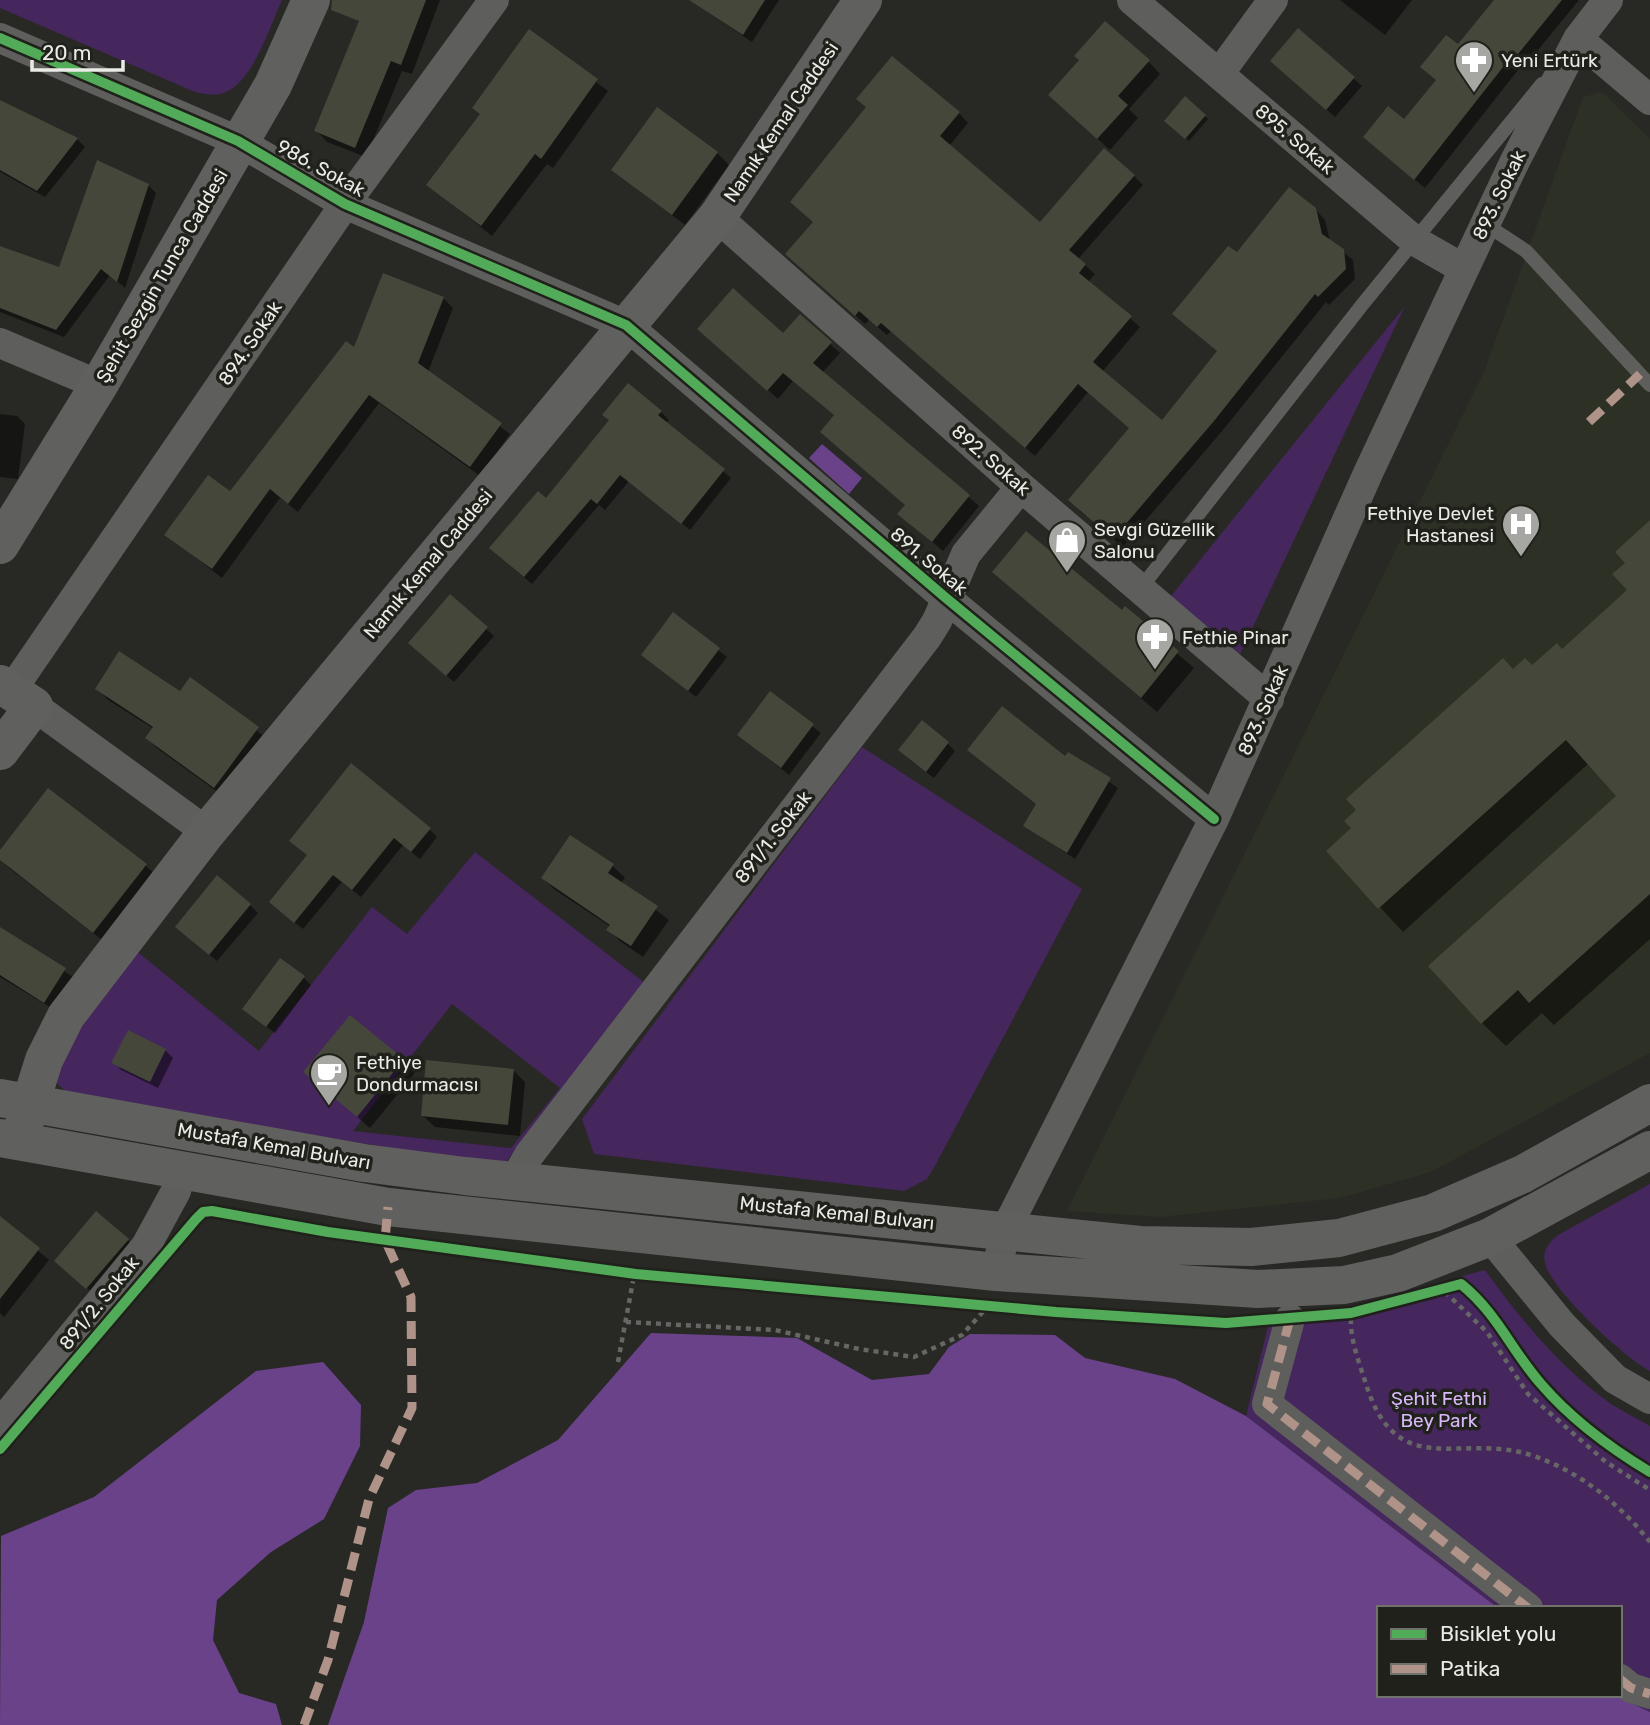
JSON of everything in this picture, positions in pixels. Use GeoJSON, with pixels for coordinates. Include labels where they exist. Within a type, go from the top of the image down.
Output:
{"type":"FeatureCollection","features":[{"type":"Feature","properties":{"kind":"main road","name":"Şehit Sezgin Tunca Caddesi"},"geometry":{"type":"LineString","coordinates":[[0,545],[99,384],[272,85],[311,0]]}},
{"type":"Feature","properties":{"kind":"main road","name":"Namık Kemal Caddesi"},"geometry":{"type":"LineString","coordinates":[[10,1140],[14,1100],[66,1016],[207,832],[717,217],[863,0]]}},
{"type":"Feature","properties":{"kind":"main road"},"geometry":{"type":"LineString","coordinates":[[0,751],[15,693]]}},
{"type":"Feature","properties":{"kind":"main road","name":"Mustafa Kemal Bulvarı"},"geometry":{"type":"LineString","coordinates":[[14,1100],[364,1163],[514,1181],[1006,1229],[1140,1245],[1251,1247],[1339,1238],[1433,1213],[1523,1174],[1650,1102]]}},
{"type":"Feature","properties":{"kind":"main road"},"geometry":{"type":"LineString","coordinates":[[10,1140],[388,1207],[996,1295],[1310,1288],[1398,1273],[1490,1237],[1650,1150]]}},
{"type":"Feature","properties":{"kind":"street","name":"894. Sokak"},"geometry":{"type":"LineString","coordinates":[[15,693],[345,204],[495,0]]}},
{"type":"Feature","properties":{"kind":"street","name":"895. Sokak"},"geometry":{"type":"LineString","coordinates":[[1132,0],[1415,241],[1464,270]]}},
{"type":"Feature","properties":{"kind":"street"},"geometry":{"type":"LineString","coordinates":[[1219,74],[1273,0]]}},
{"type":"Feature","properties":{"kind":"street","name":"893. Sokak"},"geometry":{"type":"LineString","coordinates":[[996,1295],[1006,1229],[1214,819],[1369,471],[1485,224],[1578,39],[1608,0]]}},
{"type":"Feature","properties":{"kind":"street","name":"986. Sokak"},"geometry":{"type":"LineString","coordinates":[[0,38],[239,141],[345,204],[626,324]]}},
{"type":"Feature","properties":{"kind":"street"},"geometry":{"type":"LineString","coordinates":[[1578,39],[1650,100]]}},
{"type":"Feature","properties":{"kind":"street","name":"892. Sokak"},"geometry":{"type":"LineString","coordinates":[[717,217],[1021,487],[1269,699]]}},
{"type":"Feature","properties":{"kind":"street","name":"891. Sokak"},"geometry":{"type":"LineString","coordinates":[[626,324],[946,598],[1214,819]]}},
{"type":"Feature","properties":{"kind":"street"},"geometry":{"type":"LineString","coordinates":[[0,343],[99,384]]}},
{"type":"Feature","properties":{"kind":"street","name":"891/1. Sokak"},"geometry":{"type":"LineString","coordinates":[[514,1181],[529,1155],[927,637],[967,554],[1021,487]]}},
{"type":"Feature","properties":{"kind":"street"},"geometry":{"type":"LineString","coordinates":[[15,693],[207,832]]}},
{"type":"Feature","properties":{"kind":"street","name":"891/2. Sokak"},"geometry":{"type":"LineString","coordinates":[[0,1424],[146,1246],[176,1191],[181,1171]]}},
{"type":"Feature","properties":{"kind":"street"},"geometry":{"type":"LineString","coordinates":[[1490,1237],[1562,1325],[1615,1379],[1650,1399]]}},
{"type":"Feature","properties":{"kind":"street"},"geometry":{"type":"LineString","coordinates":[[1290,1319],[1267,1405],[1525,1606]]}},
{"type":"Feature","properties":{"kind":"street"},"geometry":{"type":"LineString","coordinates":[[1622,1681],[1631,1688],[1650,1695]]}},
{"type":"Feature","properties":{"kind":"lane"},"geometry":{"type":"LineString","coordinates":[[1140,589],[1578,39]]}},
{"type":"Feature","properties":{"kind":"lane"},"geometry":{"type":"LineString","coordinates":[[1485,224],[1526,251],[1650,385]]}},
{"type":"Feature","properties":{"kind":"path"},"geometry":{"type":"LineString","coordinates":[[618,1362],[636,1274],[636,1261]]}},
{"type":"Feature","properties":{"kind":"path"},"geometry":{"type":"LineString","coordinates":[[623,1272],[650,1275]]}},
{"type":"Feature","properties":{"kind":"path"},"geometry":{"type":"LineString","coordinates":[[1437,1289],[1455,1283]]}},
{"type":"Feature","properties":{"kind":"path"},"geometry":{"type":"LineString","coordinates":[[1437,1289],[1487,1332],[1528,1394],[1605,1462],[1650,1490]]}},
{"type":"Feature","properties":{"kind":"path"},"geometry":{"type":"LineString","coordinates":[[975,1305],[996,1295]]}},
{"type":"Feature","properties":{"kind":"path"},"geometry":{"type":"LineString","coordinates":[[626,1322],[775,1330],[859,1349],[914,1357],[962,1335],[996,1295]]}},
{"type":"Feature","properties":{"kind":"path"},"geometry":{"type":"LineString","coordinates":[[1290,1319],[1363,1310]]}},
{"type":"Feature","properties":{"kind":"path"},"geometry":{"type":"LineString","coordinates":[[1351,1313],[1350,1327],[1370,1398],[1394,1433],[1424,1447],[1443,1451],[1496,1447],[1531,1455],[1563,1469],[1611,1500],[1650,1542]]}},
{"type":"Feature","properties":{"kind":"shaded area","name":"Fethiye Devlet Hastanesi"},"geometry":{"type":"Polygon","coordinates":[[[1602,92],[1650,139],[1650,1053],[1431,1172],[1340,1198],[1161,1217],[1067,1211],[1484,372],[1583,97],[1602,92]]]}},
{"type":"Feature","properties":{"kind":"shaded area"},"geometry":{"type":"Polygon","coordinates":[[[822,444],[862,478],[849,494],[809,458],[822,444]]]}},
{"type":"Feature","properties":{"kind":"shaded area"},"geometry":{"type":"Polygon","coordinates":[[[651,1333],[797,1338],[872,1380],[929,1374],[949,1347],[970,1334],[1055,1335],[1085,1358],[1175,1379],[1246,1416],[1495,1606],[1377,1606],[1377,1697],[1618,1697],[1650,1712],[1650,1725],[328,1725],[364,1622],[388,1508],[416,1490],[477,1483],[558,1440],[651,1333]]]}},
{"type":"Feature","properties":{"kind":"shaded area"},"geometry":{"type":"Polygon","coordinates":[[[323,1362],[361,1405],[360,1446],[324,1519],[271,1552],[217,1600],[213,1640],[239,1693],[276,1704],[282,1725],[0,1725],[1,1536],[94,1497],[256,1371],[323,1362]]]}},
{"type":"Feature","properties":{"kind":"green space"},"geometry":{"type":"Polygon","coordinates":[[[0,0],[282,0],[259,53],[243,79],[233,88],[213,95],[195,92],[0,8],[0,0]]]}},
{"type":"Feature","properties":{"kind":"green space"},"geometry":{"type":"Polygon","coordinates":[[[1405,306],[1240,654],[1171,596],[1405,306]]]}},
{"type":"Feature","properties":{"kind":"green space"},"geometry":{"type":"Polygon","coordinates":[[[862,747],[1082,889],[927,1179],[904,1191],[594,1154],[582,1119],[862,747]]]}},
{"type":"Feature","properties":{"kind":"green space"},"geometry":{"type":"Polygon","coordinates":[[[475,852],[645,983],[502,1167],[67,1093],[54,1080],[56,1058],[134,949],[259,1051],[372,907],[407,934],[475,852]],[[452,1004],[353,1131],[511,1148],[560,1088],[452,1004]]]}},
{"type":"Feature","properties":{"kind":"green space"},"geometry":{"type":"Polygon","coordinates":[[[1650,1184],[1650,1371],[1607,1338],[1574,1306],[1550,1275],[1544,1255],[1547,1247],[1558,1235],[1650,1184]]]}},
{"type":"Feature","properties":{"kind":"green space","name":"Şehit Fethi Bey Park"},"geometry":{"type":"Polygon","coordinates":[[[1485,1270],[1554,1355],[1608,1402],[1650,1426],[1650,1712],[1618,1697],[1622,1697],[1622,1606],[1495,1606],[1246,1416],[1271,1314],[1344,1307],[1485,1270]]]}},
{"type":"Feature","properties":{"kind":"building"},"geometry":{"type":"Polygon","coordinates":[[[332,0],[426,0],[401,65],[391,61],[355,148],[314,131],[359,21],[331,10],[332,0]]]}},
{"type":"Feature","properties":{"kind":"building"},"geometry":{"type":"Polygon","coordinates":[[[689,0],[765,0],[743,35],[689,0]]]}},
{"type":"Feature","properties":{"kind":"building"},"geometry":{"type":"Polygon","coordinates":[[[1494,0],[1562,0],[1514,59],[1511,57],[1414,180],[1363,137],[1388,106],[1404,119],[1436,80],[1420,67],[1446,35],[1458,44],[1494,0]]]}},
{"type":"Feature","properties":{"kind":"building"},"geometry":{"type":"Polygon","coordinates":[[[1105,21],[1150,60],[1118,96],[1128,105],[1097,139],[1048,95],[1079,60],[1074,56],[1105,21]]]}},
{"type":"Feature","properties":{"kind":"building"},"geometry":{"type":"Polygon","coordinates":[[[1298,28],[1355,77],[1326,110],[1270,61],[1298,28]]]}},
{"type":"Feature","properties":{"kind":"building"},"geometry":{"type":"Polygon","coordinates":[[[529,29],[598,79],[541,159],[535,154],[481,226],[426,185],[480,114],[472,108],[529,29]]]}},
{"type":"Feature","properties":{"kind":"building"},"geometry":{"type":"Polygon","coordinates":[[[892,56],[960,112],[940,136],[1040,222],[1104,148],[1135,175],[1069,250],[1086,264],[1079,273],[1132,316],[1093,362],[1162,420],[1217,351],[1172,314],[1228,246],[1237,252],[1289,187],[1316,208],[1322,234],[1344,249],[1346,269],[1318,297],[1315,294],[1214,421],[1113,539],[1068,500],[1129,428],[1078,384],[1025,448],[881,323],[877,327],[859,311],[855,316],[785,254],[813,222],[790,202],[866,107],[856,99],[892,56]]]}},
{"type":"Feature","properties":{"kind":"building"},"geometry":{"type":"Polygon","coordinates":[[[1185,96],[1206,115],[1185,139],[1164,121],[1185,96]]]}},
{"type":"Feature","properties":{"kind":"building"},"geometry":{"type":"Polygon","coordinates":[[[0,100],[78,138],[37,191],[0,170],[0,100]]]}},
{"type":"Feature","properties":{"kind":"building"},"geometry":{"type":"Polygon","coordinates":[[[657,107],[718,152],[672,215],[611,170],[657,107]]]}},
{"type":"Feature","properties":{"kind":"building"},"geometry":{"type":"Polygon","coordinates":[[[97,160],[149,184],[117,282],[101,269],[56,330],[0,308],[0,246],[59,267],[97,160]]]}},
{"type":"Feature","properties":{"kind":"building"},"geometry":{"type":"Polygon","coordinates":[[[383,273],[444,297],[418,363],[502,423],[470,467],[369,395],[288,504],[270,489],[212,569],[164,535],[208,475],[230,491],[346,341],[354,347],[383,273]]]}},
{"type":"Feature","properties":{"kind":"building"},"geometry":{"type":"Polygon","coordinates":[[[733,288],[783,333],[800,314],[832,342],[813,363],[970,495],[932,542],[897,514],[905,505],[820,432],[834,415],[783,373],[767,391],[697,329],[733,288]]]}},
{"type":"Feature","properties":{"kind":"building"},"geometry":{"type":"Polygon","coordinates":[[[628,383],[662,411],[658,415],[725,469],[681,524],[620,475],[597,504],[591,499],[524,577],[489,548],[538,491],[546,498],[609,420],[602,415],[628,383]]]}},
{"type":"Feature","properties":{"kind":"building"},"geometry":{"type":"Polygon","coordinates":[[[1650,520],[1650,894],[1529,1003],[1518,990],[1481,1024],[1428,966],[1616,796],[1566,740],[1378,909],[1326,851],[1351,828],[1344,821],[1356,810],[1346,799],[1503,658],[1513,669],[1525,658],[1532,665],[1557,643],[1562,649],[1627,590],[1612,574],[1625,563],[1615,552],[1650,520]]]}},
{"type":"Feature","properties":{"kind":"building"},"geometry":{"type":"Polygon","coordinates":[[[1026,531],[1122,610],[1125,606],[1179,651],[1141,698],[992,572],[1026,531]]]}},
{"type":"Feature","properties":{"kind":"building"},"geometry":{"type":"Polygon","coordinates":[[[450,594],[488,627],[446,676],[408,643],[450,594]]]}},
{"type":"Feature","properties":{"kind":"building"},"geometry":{"type":"Polygon","coordinates":[[[673,612],[720,648],[688,691],[641,655],[673,612]]]}},
{"type":"Feature","properties":{"kind":"building"},"geometry":{"type":"Polygon","coordinates":[[[119,651],[180,691],[190,677],[259,727],[214,788],[145,738],[153,727],[95,689],[119,651]]]}},
{"type":"Feature","properties":{"kind":"building"},"geometry":{"type":"Polygon","coordinates":[[[770,691],[814,724],[781,768],[737,735],[770,691]]]}},
{"type":"Feature","properties":{"kind":"building"},"geometry":{"type":"Polygon","coordinates":[[[1002,706],[1065,756],[1068,752],[1111,778],[1067,853],[1023,826],[1036,804],[967,750],[1002,706]]]}},
{"type":"Feature","properties":{"kind":"building"},"geometry":{"type":"Polygon","coordinates":[[[922,720],[949,742],[926,772],[898,750],[922,720]]]}},
{"type":"Feature","properties":{"kind":"building"},"geometry":{"type":"Polygon","coordinates":[[[351,763],[431,828],[411,852],[394,838],[352,890],[333,875],[294,923],[269,902],[307,855],[289,841],[351,763]]]}},
{"type":"Feature","properties":{"kind":"building"},"geometry":{"type":"Polygon","coordinates":[[[48,788],[147,864],[93,933],[0,860],[0,850],[48,788]]]}},
{"type":"Feature","properties":{"kind":"building"},"geometry":{"type":"Polygon","coordinates":[[[570,835],[614,864],[608,873],[658,906],[631,946],[606,930],[610,925],[541,878],[570,835]]]}},
{"type":"Feature","properties":{"kind":"building"},"geometry":{"type":"Polygon","coordinates":[[[217,875],[251,904],[209,955],[175,927],[217,875]]]}},
{"type":"Feature","properties":{"kind":"building"},"geometry":{"type":"Polygon","coordinates":[[[0,927],[66,968],[44,1003],[0,975],[0,927]]]}},
{"type":"Feature","properties":{"kind":"building"},"geometry":{"type":"Polygon","coordinates":[[[280,958],[305,976],[266,1027],[242,1009],[280,958]]]}},
{"type":"Feature","properties":{"kind":"building"},"geometry":{"type":"Polygon","coordinates":[[[350,1015],[404,1059],[357,1117],[303,1072],[350,1015]]]}},
{"type":"Feature","properties":{"kind":"building"},"geometry":{"type":"Polygon","coordinates":[[[128,1030],[166,1049],[150,1082],[111,1063],[128,1030]]]}},
{"type":"Feature","properties":{"kind":"building"},"geometry":{"type":"Polygon","coordinates":[[[426,1060],[514,1069],[508,1125],[421,1116],[426,1060]]]}},
{"type":"Feature","properties":{"kind":"building"},"geometry":{"type":"Polygon","coordinates":[[[96,1211],[129,1239],[86,1289],[54,1261],[96,1211]]]}},
{"type":"Feature","properties":{"kind":"building"},"geometry":{"type":"Polygon","coordinates":[[[0,1216],[40,1248],[0,1299],[0,1216]]]}},
{"type":"Feature","properties":{"kind":"marked path"},"geometry":{"type":"LineString","coordinates":[[1589,422],[1640,374]]}},
{"type":"Feature","properties":{"kind":"marked path"},"geometry":{"type":"LineString","coordinates":[[304,1725],[328,1660],[369,1499],[412,1408],[411,1297],[385,1240],[388,1207]]}},
{"type":"Feature","properties":{"kind":"marked path"},"geometry":{"type":"LineString","coordinates":[[1290,1319],[1267,1404],[1525,1606]]}},
{"type":"Feature","properties":{"kind":"marked path"},"geometry":{"type":"LineString","coordinates":[[1622,1681],[1631,1688],[1650,1694]]}},
{"type":"Feature","properties":{"kind":"cycle path"},"geometry":{"type":"LineString","coordinates":[[0,38],[238,141],[345,204],[626,325],[946,598],[1214,819]]}},
{"type":"Feature","properties":{"kind":"cycle path"},"geometry":{"type":"LineString","coordinates":[[0,1449],[196,1219],[203,1212],[212,1211],[328,1232],[636,1274],[1056,1312],[1226,1323],[1351,1313],[1461,1284],[1495,1320],[1530,1371],[1565,1410],[1620,1453],[1650,1472]]}},
{"type":"Feature","properties":{"kind":"place","name":"Yeni Ertürk"},"geometry":{"type":"Point","coordinates":[1474,94]}},
{"type":"Feature","properties":{"kind":"place","name":"Fethiye Devlet Hastanesi"},"geometry":{"type":"Point","coordinates":[1521,558]}},
{"type":"Feature","properties":{"kind":"place","name":"Sevgi Güzellik Salonu"},"geometry":{"type":"Point","coordinates":[1067,574]}},
{"type":"Feature","properties":{"kind":"place","name":"Fethie Pinar"},"geometry":{"type":"Point","coordinates":[1155,671]}},
{"type":"Feature","properties":{"kind":"place","name":"Fethiye Dondurmacısı"},"geometry":{"type":"Point","coordinates":[329,1107]}}]}
